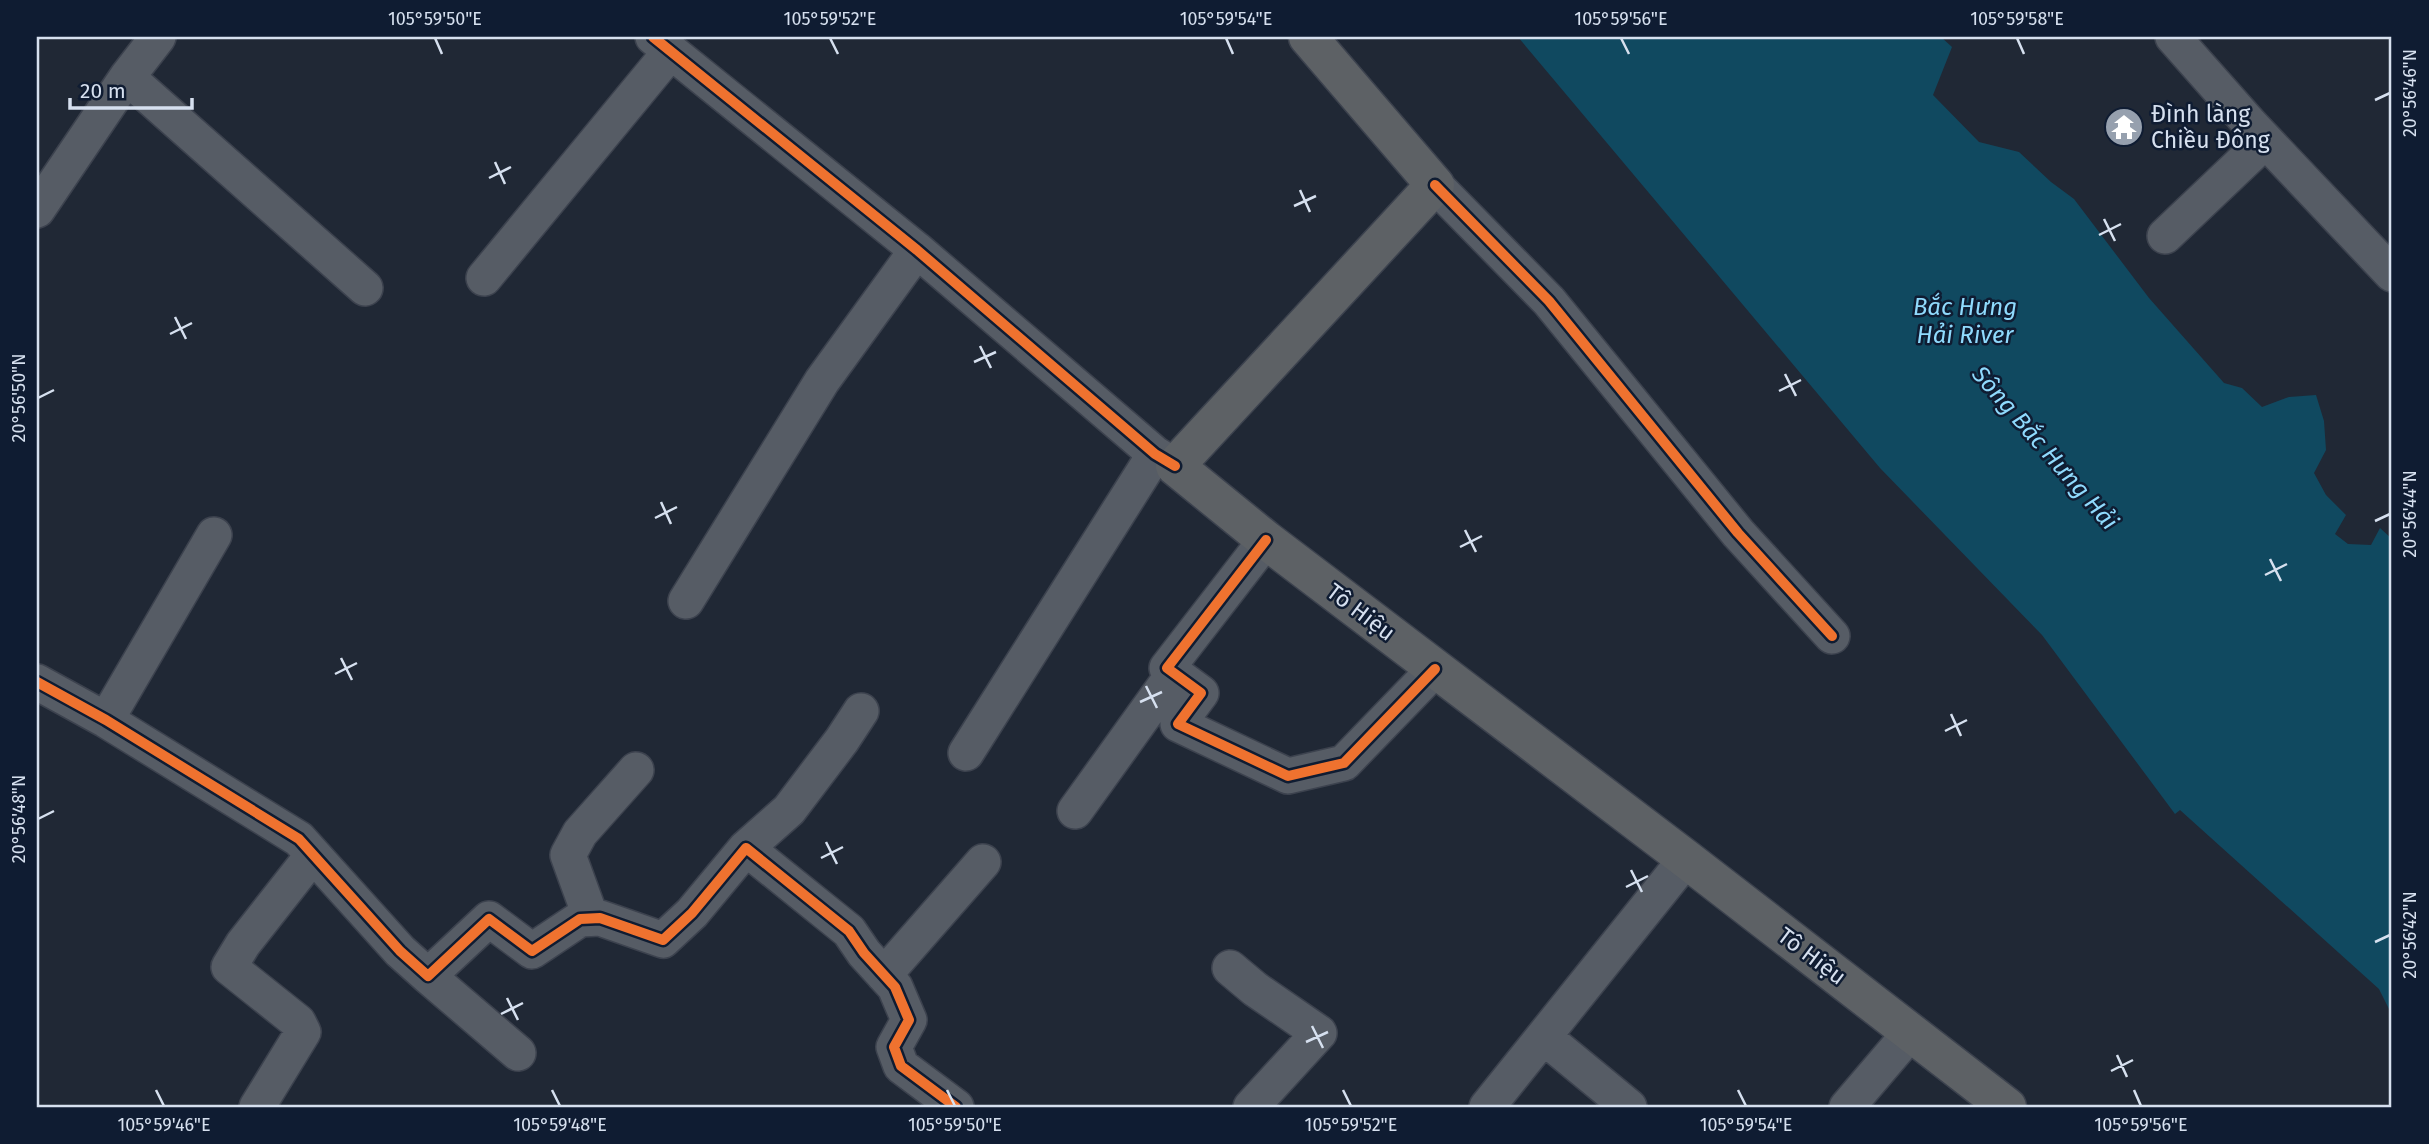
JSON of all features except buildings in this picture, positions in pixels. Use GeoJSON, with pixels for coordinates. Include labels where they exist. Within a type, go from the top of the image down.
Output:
{"type":"FeatureCollection","features":[{"type":"Feature","properties":{"kind":"main road"},"geometry":{"type":"LineString","coordinates":[[1165,460],[1435,185],[1308,37]]}},
{"type":"Feature","properties":{"kind":"main road","name":"Tô Hiệu"},"geometry":{"type":"LineString","coordinates":[[1165,460],[2007,1107]]}},
{"type":"Feature","properties":{"kind":"street"},"geometry":{"type":"LineString","coordinates":[[37,211],[127,77],[158,37]]}},
{"type":"Feature","properties":{"kind":"street"},"geometry":{"type":"LineString","coordinates":[[2173,37],[2265,141],[2392,274]]}},
{"type":"Feature","properties":{"kind":"street"},"geometry":{"type":"LineString","coordinates":[[484,278],[662,44],[917,250],[1165,460],[966,753]]}},
{"type":"Feature","properties":{"kind":"street"},"geometry":{"type":"LineString","coordinates":[[127,77],[365,288]]}},
{"type":"Feature","properties":{"kind":"street"},"geometry":{"type":"LineString","coordinates":[[2165,236],[2265,141]]}},
{"type":"Feature","properties":{"kind":"street"},"geometry":{"type":"LineString","coordinates":[[1435,185],[1549,301],[1738,533],[1832,636]]}},
{"type":"Feature","properties":{"kind":"street"},"geometry":{"type":"LineString","coordinates":[[686,601],[822,381],[917,250]]}},
{"type":"Feature","properties":{"kind":"street"},"geometry":{"type":"LineString","coordinates":[[106,720],[214,535]]}},
{"type":"Feature","properties":{"kind":"street"},"geometry":{"type":"LineString","coordinates":[[1266,540],[1167,668],[1201,693],[1178,724],[1288,776],[1344,763],[1435,668]]}},
{"type":"Feature","properties":{"kind":"street"},"geometry":{"type":"LineString","coordinates":[[1075,811],[1175,672]]}},
{"type":"Feature","properties":{"kind":"street"},"geometry":{"type":"LineString","coordinates":[[37,682],[106,720],[299,839],[400,951],[518,1053]]}},
{"type":"Feature","properties":{"kind":"street"},"geometry":{"type":"LineString","coordinates":[[428,976],[489,919],[532,951],[580,919],[600,918],[663,940],[692,913],[746,848],[789,810],[861,711]]}},
{"type":"Feature","properties":{"kind":"street"},"geometry":{"type":"LineString","coordinates":[[592,918],[568,855],[580,833],[636,770]]}},
{"type":"Feature","properties":{"kind":"street"},"geometry":{"type":"LineString","coordinates":[[746,848],[849,931],[864,953],[895,987],[909,1020],[894,1047],[901,1066],[956,1107]]}},
{"type":"Feature","properties":{"kind":"street"},"geometry":{"type":"LineString","coordinates":[[257,1107],[303,1032],[299,1022],[229,967],[243,944],[313,855]]}},
{"type":"Feature","properties":{"kind":"street"},"geometry":{"type":"LineString","coordinates":[[1487,1107],[1686,859]]}},
{"type":"Feature","properties":{"kind":"street"},"geometry":{"type":"LineString","coordinates":[[884,975],[983,862]]}},
{"type":"Feature","properties":{"kind":"street"},"geometry":{"type":"LineString","coordinates":[[1230,968],[1255,989],[1319,1033],[1251,1107]]}},
{"type":"Feature","properties":{"kind":"street"},"geometry":{"type":"LineString","coordinates":[[1847,1107],[1911,1032]]}},
{"type":"Feature","properties":{"kind":"street"},"geometry":{"type":"LineString","coordinates":[[1544,1037],[1629,1107]]}},
{"type":"Feature","properties":{"kind":"water","name":"Bắc Hưng Hải River"},"geometry":{"type":"Polygon","coordinates":[[[1518,37],[1941,37],[1952,47],[1933,95],[1979,142],[2019,152],[2074,199],[2149,298],[2224,383],[2242,388],[2262,407],[2289,397],[2316,395],[2324,421],[2326,450],[2314,473],[2326,495],[2346,515],[2335,534],[2348,544],[2371,545],[2380,528],[2392,539],[2392,1015],[2379,989],[2180,810],[2175,814],[2042,635],[1880,468],[1518,37]]]}},
{"type":"Feature","properties":{"kind":"cycle path"},"geometry":{"type":"LineString","coordinates":[[653,37],[917,250],[1155,454],[1175,466]]}},
{"type":"Feature","properties":{"kind":"cycle path"},"geometry":{"type":"LineString","coordinates":[[1435,185],[1549,301],[1738,533],[1832,636]]}},
{"type":"Feature","properties":{"kind":"cycle path"},"geometry":{"type":"LineString","coordinates":[[1266,540],[1167,668],[1201,693],[1178,724],[1288,776],[1344,763],[1435,669]]}},
{"type":"Feature","properties":{"kind":"cycle path"},"geometry":{"type":"LineString","coordinates":[[37,682],[106,720],[299,839],[400,951],[428,976],[489,919],[532,951],[580,919],[600,918],[663,940],[692,913],[746,848],[849,931],[864,953],[895,987],[909,1020],[894,1047],[901,1066],[956,1107]]}},
{"type":"Feature","properties":{"kind":"place","name":"Đình làng Chiều Đông"},"geometry":{"type":"Point","coordinates":[2124,127]}},
{"type":"Feature","properties":{"kind":"water label","name":"Sông Bắc Hưng Hải"},"geometry":{"type":"Point","coordinates":[2045,448]}}]}
